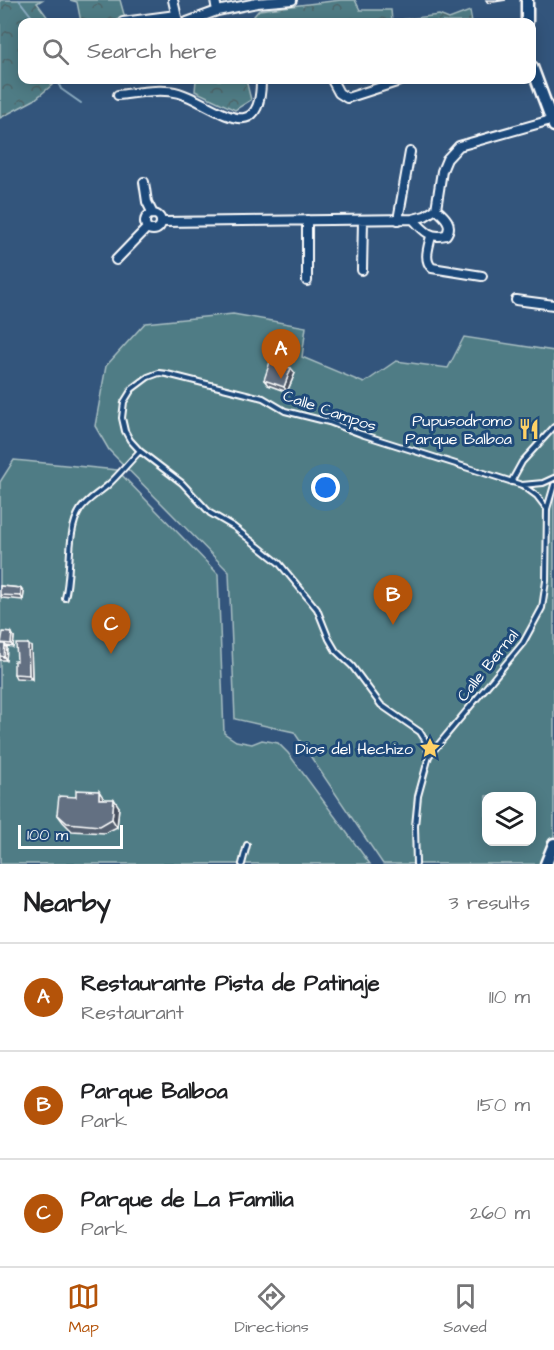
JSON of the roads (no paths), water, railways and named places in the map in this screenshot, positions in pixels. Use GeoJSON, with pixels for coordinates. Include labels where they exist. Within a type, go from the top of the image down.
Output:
{"type":"FeatureCollection","features":[{"type":"Feature","properties":{"kind":"main road"},"geometry":{"type":"LineString","coordinates":[[527,0],[527,18]]}},
{"type":"Feature","properties":{"kind":"main road"},"geometry":{"type":"LineString","coordinates":[[536,77],[549,99],[553,123]]}},
{"type":"Feature","properties":{"kind":"main road"},"geometry":{"type":"LineString","coordinates":[[546,864],[554,844]]}},
{"type":"Feature","properties":{"kind":"street"},"geometry":{"type":"LineString","coordinates":[[173,0],[177,18]]}},
{"type":"Feature","properties":{"kind":"street"},"geometry":{"type":"LineString","coordinates":[[215,0],[217,11]]}},
{"type":"Feature","properties":{"kind":"street"},"geometry":{"type":"LineString","coordinates":[[198,18],[257,2],[292,0]]}},
{"type":"Feature","properties":{"kind":"street"},"geometry":{"type":"LineString","coordinates":[[118,95],[178,92],[228,117],[240,118],[251,115],[256,109],[261,84]]}},
{"type":"Feature","properties":{"kind":"street"},"geometry":{"type":"LineString","coordinates":[[334,84],[339,93],[347,98],[391,84]]}},
{"type":"Feature","properties":{"kind":"street"},"geometry":{"type":"LineString","coordinates":[[436,209],[442,171],[447,159],[459,146],[553,123]]}},
{"type":"Feature","properties":{"kind":"street"},"geometry":{"type":"LineString","coordinates":[[398,219],[410,152]]}},
{"type":"Feature","properties":{"kind":"street"},"geometry":{"type":"LineString","coordinates":[[144,182],[147,202],[153,214],[159,217],[161,222]]}},
{"type":"Feature","properties":{"kind":"street"},"geometry":{"type":"LineString","coordinates":[[161,222],[413,219],[436,209]]}},
{"type":"Feature","properties":{"kind":"street"},"geometry":{"type":"LineString","coordinates":[[413,219],[431,236],[442,236],[449,231],[449,224],[436,209]]}},
{"type":"Feature","properties":{"kind":"street"},"geometry":{"type":"LineString","coordinates":[[147,228],[145,221],[149,215],[153,214]]}},
{"type":"Feature","properties":{"kind":"street"},"geometry":{"type":"LineString","coordinates":[[307,220],[307,281]]}},
{"type":"Feature","properties":{"kind":"street"},"geometry":{"type":"LineString","coordinates":[[362,270],[363,220]]}},
{"type":"Feature","properties":{"kind":"street"},"geometry":{"type":"LineString","coordinates":[[147,228],[154,230],[160,226],[161,222]]}},
{"type":"Feature","properties":{"kind":"street"},"geometry":{"type":"LineString","coordinates":[[116,260],[147,228]]}},
{"type":"Feature","properties":{"kind":"street"},"geometry":{"type":"LineString","coordinates":[[431,236],[428,265],[432,268],[482,276]]}},
{"type":"Feature","properties":{"kind":"street"},"geometry":{"type":"LineString","coordinates":[[516,300],[554,305]]}},
{"type":"Feature","properties":{"kind":"lane","name":"Calle Campos"},"geometry":{"type":"LineString","coordinates":[[140,451],[130,440],[122,418],[124,402],[132,389],[148,377],[159,373],[263,398],[285,411],[329,422],[522,485]]}},
{"type":"Feature","properties":{"kind":"lane"},"geometry":{"type":"LineString","coordinates":[[511,482],[522,462],[554,427]]}},
{"type":"Feature","properties":{"kind":"lane"},"geometry":{"type":"LineString","coordinates":[[65,598],[69,583],[73,532],[79,511],[89,499],[108,486],[140,451],[182,483],[210,513],[234,528],[279,563],[317,609],[336,651],[352,666],[370,693],[381,705],[420,732],[425,740],[429,756],[418,796],[415,825],[416,864]]}},
{"type":"Feature","properties":{"kind":"lane"},"geometry":{"type":"LineString","coordinates":[[522,485],[543,483],[554,478]]}},
{"type":"Feature","properties":{"kind":"lane"},"geometry":{"type":"LineString","coordinates":[[522,485],[543,502],[547,509]]}},
{"type":"Feature","properties":{"kind":"lane","name":"Calle Bernal"},"geometry":{"type":"LineString","coordinates":[[429,756],[517,651],[537,619],[542,608],[546,581],[547,509],[554,485]]}},
{"type":"Feature","properties":{"kind":"lane"},"geometry":{"type":"LineString","coordinates":[[242,864],[247,845]]}},
{"type":"Feature","properties":{"kind":"waterway"},"geometry":{"type":"LineString","coordinates":[[19,0],[33,18]]}},
{"type":"Feature","properties":{"kind":"waterway"},"geometry":{"type":"LineString","coordinates":[[59,84],[61,89],[81,103]]}},
{"type":"Feature","properties":{"kind":"place","name":"Restaurante Pista de Patinaje"},"geometry":{"type":"Point","coordinates":[281,379]}},
{"type":"Feature","properties":{"kind":"place","name":"Pupusodromo Parque Balboa"},"geometry":{"type":"Point","coordinates":[529,429]}},
{"type":"Feature","properties":{"kind":"place","name":"Parque Balboa"},"geometry":{"type":"Point","coordinates":[393,625]}},
{"type":"Feature","properties":{"kind":"place","name":"Parque de La Familia"},"geometry":{"type":"Point","coordinates":[111,654]}},
{"type":"Feature","properties":{"kind":"place","name":"Dios del Hechizo"},"geometry":{"type":"Point","coordinates":[430,748]}}]}
